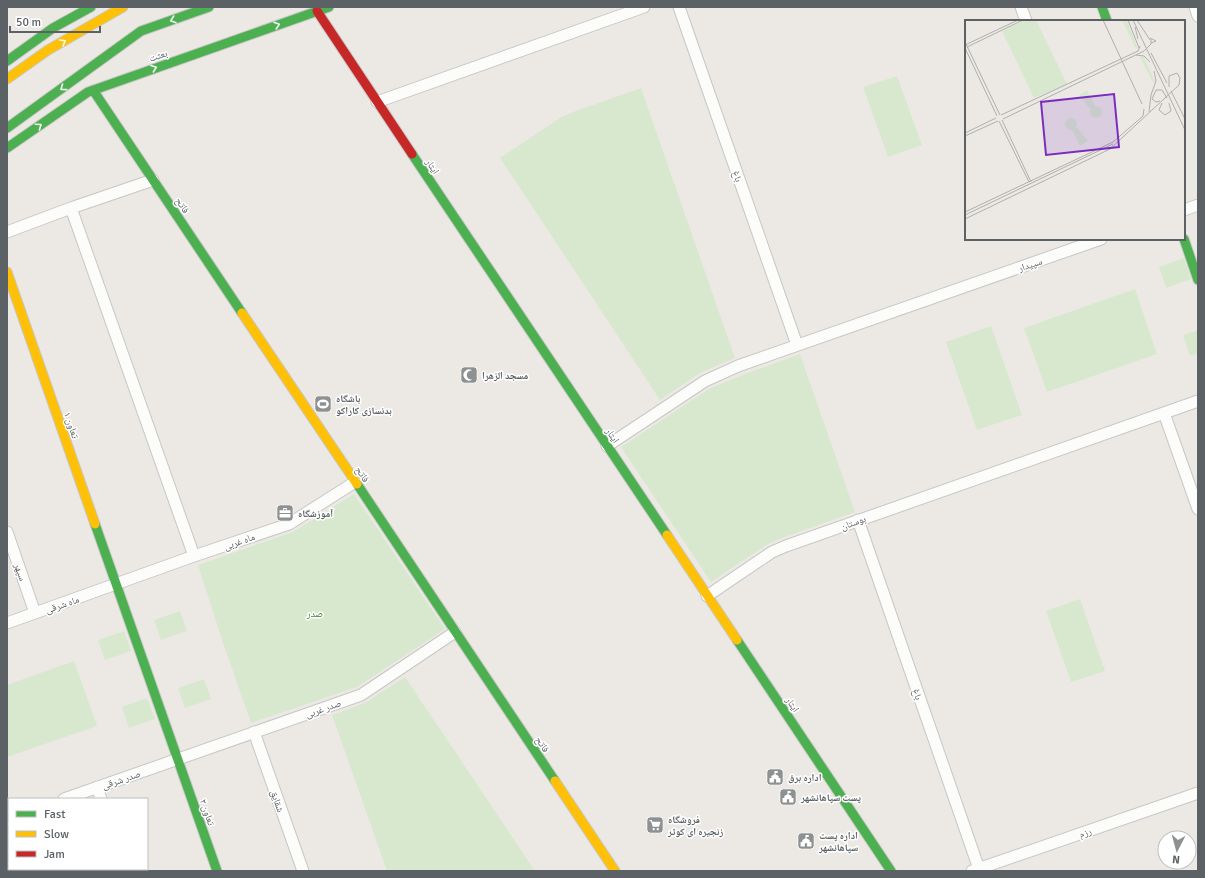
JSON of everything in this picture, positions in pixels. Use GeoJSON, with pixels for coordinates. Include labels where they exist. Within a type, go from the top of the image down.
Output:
{"type":"FeatureCollection","features":[{"type":"Feature","properties":{"kind":"main road"},"geometry":{"type":"LineString","coordinates":[[7,62],[54,28],[91,7]]}},
{"type":"Feature","properties":{"kind":"main road"},"geometry":{"type":"LineString","coordinates":[[7,79],[48,50],[123,7]]}},
{"type":"Feature","properties":{"kind":"main road"},"geometry":{"type":"LineString","coordinates":[[7,128],[141,31],[209,7]]}},
{"type":"Feature","properties":{"kind":"main road","name":"بعثت"},"geometry":{"type":"LineString","coordinates":[[7,148],[88,92],[329,7]]}},
{"type":"Feature","properties":{"kind":"main road"},"geometry":{"type":"LineString","coordinates":[[1102,7],[1107,20]]}},
{"type":"Feature","properties":{"kind":"main road","name":"ایثار"},"geometry":{"type":"LineString","coordinates":[[317,11],[891,871]]}},
{"type":"Feature","properties":{"kind":"main road","name":"فاتح"},"geometry":{"type":"LineString","coordinates":[[93,90],[615,871]]}},
{"type":"Feature","properties":{"kind":"main road"},"geometry":{"type":"LineString","coordinates":[[1184,240],[1198,280]]}},
{"type":"Feature","properties":{"kind":"main road","name":"تعاون ۱"},"geometry":{"type":"LineString","coordinates":[[7,272],[178,760]]}},
{"type":"Feature","properties":{"kind":"main road","name":"تعاون ۲"},"geometry":{"type":"LineString","coordinates":[[178,760],[217,871]]}},
{"type":"Feature","properties":{"kind":"street"},"geometry":{"type":"LineString","coordinates":[[377,102],[644,7]]}},
{"type":"Feature","properties":{"kind":"street","name":"باغ"},"geometry":{"type":"LineString","coordinates":[[679,7],[797,345]]}},
{"type":"Feature","properties":{"kind":"street"},"geometry":{"type":"LineString","coordinates":[[1021,7],[1026,20]]}},
{"type":"Feature","properties":{"kind":"street"},"geometry":{"type":"LineString","coordinates":[[1195,7],[1198,16]]}},
{"type":"Feature","properties":{"kind":"street"},"geometry":{"type":"LineString","coordinates":[[7,232],[153,180]]}},
{"type":"Feature","properties":{"kind":"street"},"geometry":{"type":"LineString","coordinates":[[1185,210],[1198,205]]}},
{"type":"Feature","properties":{"kind":"street"},"geometry":{"type":"LineString","coordinates":[[71,208],[194,556]]}},
{"type":"Feature","properties":{"kind":"street","name":"سپیدار"},"geometry":{"type":"LineString","coordinates":[[607,446],[705,381],[738,366],[1098,240]]}},
{"type":"Feature","properties":{"kind":"street","name":"بوستان"},"geometry":{"type":"LineString","coordinates":[[707,596],[772,552],[786,546],[1198,401]]}},
{"type":"Feature","properties":{"kind":"street"},"geometry":{"type":"LineString","coordinates":[[1164,413],[1198,509]]}},
{"type":"Feature","properties":{"kind":"street","name":"ماه غربی"},"geometry":{"type":"LineString","coordinates":[[116,585],[194,556],[289,524],[355,482]]}},
{"type":"Feature","properties":{"kind":"street","name":"باغ"},"geometry":{"type":"LineString","coordinates":[[858,520],[975,870]]}},
{"type":"Feature","properties":{"kind":"street","name":"سپهر"},"geometry":{"type":"LineString","coordinates":[[7,532],[36,613]]}},
{"type":"Feature","properties":{"kind":"street","name":"ماه شرقی"},"geometry":{"type":"LineString","coordinates":[[7,623],[116,585]]}},
{"type":"Feature","properties":{"kind":"street","name":"صدر غربی"},"geometry":{"type":"LineString","coordinates":[[178,760],[361,695],[455,632]]}},
{"type":"Feature","properties":{"kind":"street","name":"شقایق"},"geometry":{"type":"LineString","coordinates":[[254,732],[303,871]]}},
{"type":"Feature","properties":{"kind":"street","name":"صدر شرقی"},"geometry":{"type":"LineString","coordinates":[[67,798],[178,760]]}},
{"type":"Feature","properties":{"kind":"street"},"geometry":{"type":"LineString","coordinates":[[97,787],[101,798]]}},
{"type":"Feature","properties":{"kind":"street","name":"رزم"},"geometry":{"type":"LineString","coordinates":[[975,870],[1198,792]]}},
{"type":"Feature","properties":{"kind":"green space"},"geometry":{"type":"Polygon","coordinates":[[[897,76],[922,145],[888,157],[863,87],[897,76]]]}},
{"type":"Feature","properties":{"kind":"green space"},"geometry":{"type":"Polygon","coordinates":[[[641,88],[735,358],[700,373],[660,400],[500,158],[560,118],[641,88]]]}},
{"type":"Feature","properties":{"kind":"green space"},"geometry":{"type":"Polygon","coordinates":[[[1184,258],[1191,279],[1166,288],[1159,267],[1184,258]]]}},
{"type":"Feature","properties":{"kind":"green space"},"geometry":{"type":"Polygon","coordinates":[[[1135,289],[1157,354],[1047,392],[1024,328],[1135,289]]]}},
{"type":"Feature","properties":{"kind":"green space"},"geometry":{"type":"Polygon","coordinates":[[[991,326],[1022,415],[977,430],[946,342],[991,326]]]}},
{"type":"Feature","properties":{"kind":"green space"},"geometry":{"type":"Polygon","coordinates":[[[1198,330],[1198,353],[1190,356],[1183,335],[1198,330]]]}},
{"type":"Feature","properties":{"kind":"green space"},"geometry":{"type":"Polygon","coordinates":[[[800,354],[855,512],[768,544],[711,582],[621,447],[709,389],[742,375],[800,354]]]}},
{"type":"Feature","properties":{"kind":"green space","name":"صدر"},"geometry":{"type":"Polygon","coordinates":[[[354,494],[445,629],[357,687],[251,723],[198,565],[293,532],[354,494]]]}},
{"type":"Feature","properties":{"kind":"green space"},"geometry":{"type":"Polygon","coordinates":[[[1080,599],[1105,671],[1071,682],[1046,611],[1080,599]]]}},
{"type":"Feature","properties":{"kind":"green space"},"geometry":{"type":"Polygon","coordinates":[[[180,611],[187,631],[161,640],[154,620],[180,611]]]}},
{"type":"Feature","properties":{"kind":"green space"},"geometry":{"type":"Polygon","coordinates":[[[124,631],[131,651],[105,660],[98,640],[124,631]]]}},
{"type":"Feature","properties":{"kind":"green space"},"geometry":{"type":"Polygon","coordinates":[[[74,661],[97,726],[7,757],[7,685],[74,661]]]}},
{"type":"Feature","properties":{"kind":"green space"},"geometry":{"type":"Polygon","coordinates":[[[405,677],[535,871],[387,871],[332,715],[365,703],[405,677]]]}},
{"type":"Feature","properties":{"kind":"green space"},"geometry":{"type":"Polygon","coordinates":[[[204,679],[211,699],[185,708],[178,688],[204,679]]]}},
{"type":"Feature","properties":{"kind":"green space"},"geometry":{"type":"Polygon","coordinates":[[[147,698],[155,719],[129,728],[122,707],[147,698]]]}},
{"type":"Feature","properties":{"kind":"traffic: fast"},"geometry":{"type":"LineString","coordinates":[[7,61],[53,28],[91,7]]}},
{"type":"Feature","properties":{"kind":"traffic: fast"},"geometry":{"type":"LineString","coordinates":[[7,128],[141,31],[209,7]]}},
{"type":"Feature","properties":{"kind":"traffic: fast"},"geometry":{"type":"LineString","coordinates":[[7,148],[88,92],[329,7]]}},
{"type":"Feature","properties":{"kind":"traffic: fast"},"geometry":{"type":"LineString","coordinates":[[1102,7],[1107,20]]}},
{"type":"Feature","properties":{"kind":"traffic: fast"},"geometry":{"type":"LineString","coordinates":[[93,90],[242,313]]}},
{"type":"Feature","properties":{"kind":"traffic: fast"},"geometry":{"type":"LineString","coordinates":[[412,154],[667,535]]}},
{"type":"Feature","properties":{"kind":"traffic: fast"},"geometry":{"type":"LineString","coordinates":[[1184,240],[1198,280]]}},
{"type":"Feature","properties":{"kind":"traffic: fast"},"geometry":{"type":"LineString","coordinates":[[357,484],[555,781]]}},
{"type":"Feature","properties":{"kind":"traffic: fast"},"geometry":{"type":"LineString","coordinates":[[95,524],[217,871]]}},
{"type":"Feature","properties":{"kind":"traffic: fast"},"geometry":{"type":"LineString","coordinates":[[737,640],[891,871]]}},
{"type":"Feature","properties":{"kind":"traffic: slow"},"geometry":{"type":"LineString","coordinates":[[7,79],[48,50],[123,7]]}},
{"type":"Feature","properties":{"kind":"traffic: slow"},"geometry":{"type":"LineString","coordinates":[[7,272],[95,524]]}},
{"type":"Feature","properties":{"kind":"traffic: slow"},"geometry":{"type":"LineString","coordinates":[[242,313],[357,484]]}},
{"type":"Feature","properties":{"kind":"traffic: slow"},"geometry":{"type":"LineString","coordinates":[[667,535],[737,640]]}},
{"type":"Feature","properties":{"kind":"traffic: slow"},"geometry":{"type":"LineString","coordinates":[[555,781],[615,871]]}},
{"type":"Feature","properties":{"kind":"traffic: jam"},"geometry":{"type":"LineString","coordinates":[[317,11],[412,154]]}},
{"type":"Feature","properties":{"kind":"place","name":"مسجد الزهرا"},"geometry":{"type":"Point","coordinates":[469,375]}},
{"type":"Feature","properties":{"kind":"place","name":"باشگاه بدنسازی کاراکو"},"geometry":{"type":"Point","coordinates":[323,404]}},
{"type":"Feature","properties":{"kind":"place","name":"آموزشگاه"},"geometry":{"type":"Point","coordinates":[285,513]}},
{"type":"Feature","properties":{"kind":"place","name":"اداره برق"},"geometry":{"type":"Point","coordinates":[775,777]}},
{"type":"Feature","properties":{"kind":"place","name":"پست سپاهانشهر"},"geometry":{"type":"Point","coordinates":[788,797]}},
{"type":"Feature","properties":{"kind":"place","name":"فروشگاه زنجیره ای کوثر"},"geometry":{"type":"Point","coordinates":[655,825]}},
{"type":"Feature","properties":{"kind":"place","name":"اداره پست سپاهانشهر"},"geometry":{"type":"Point","coordinates":[806,841]}}]}
